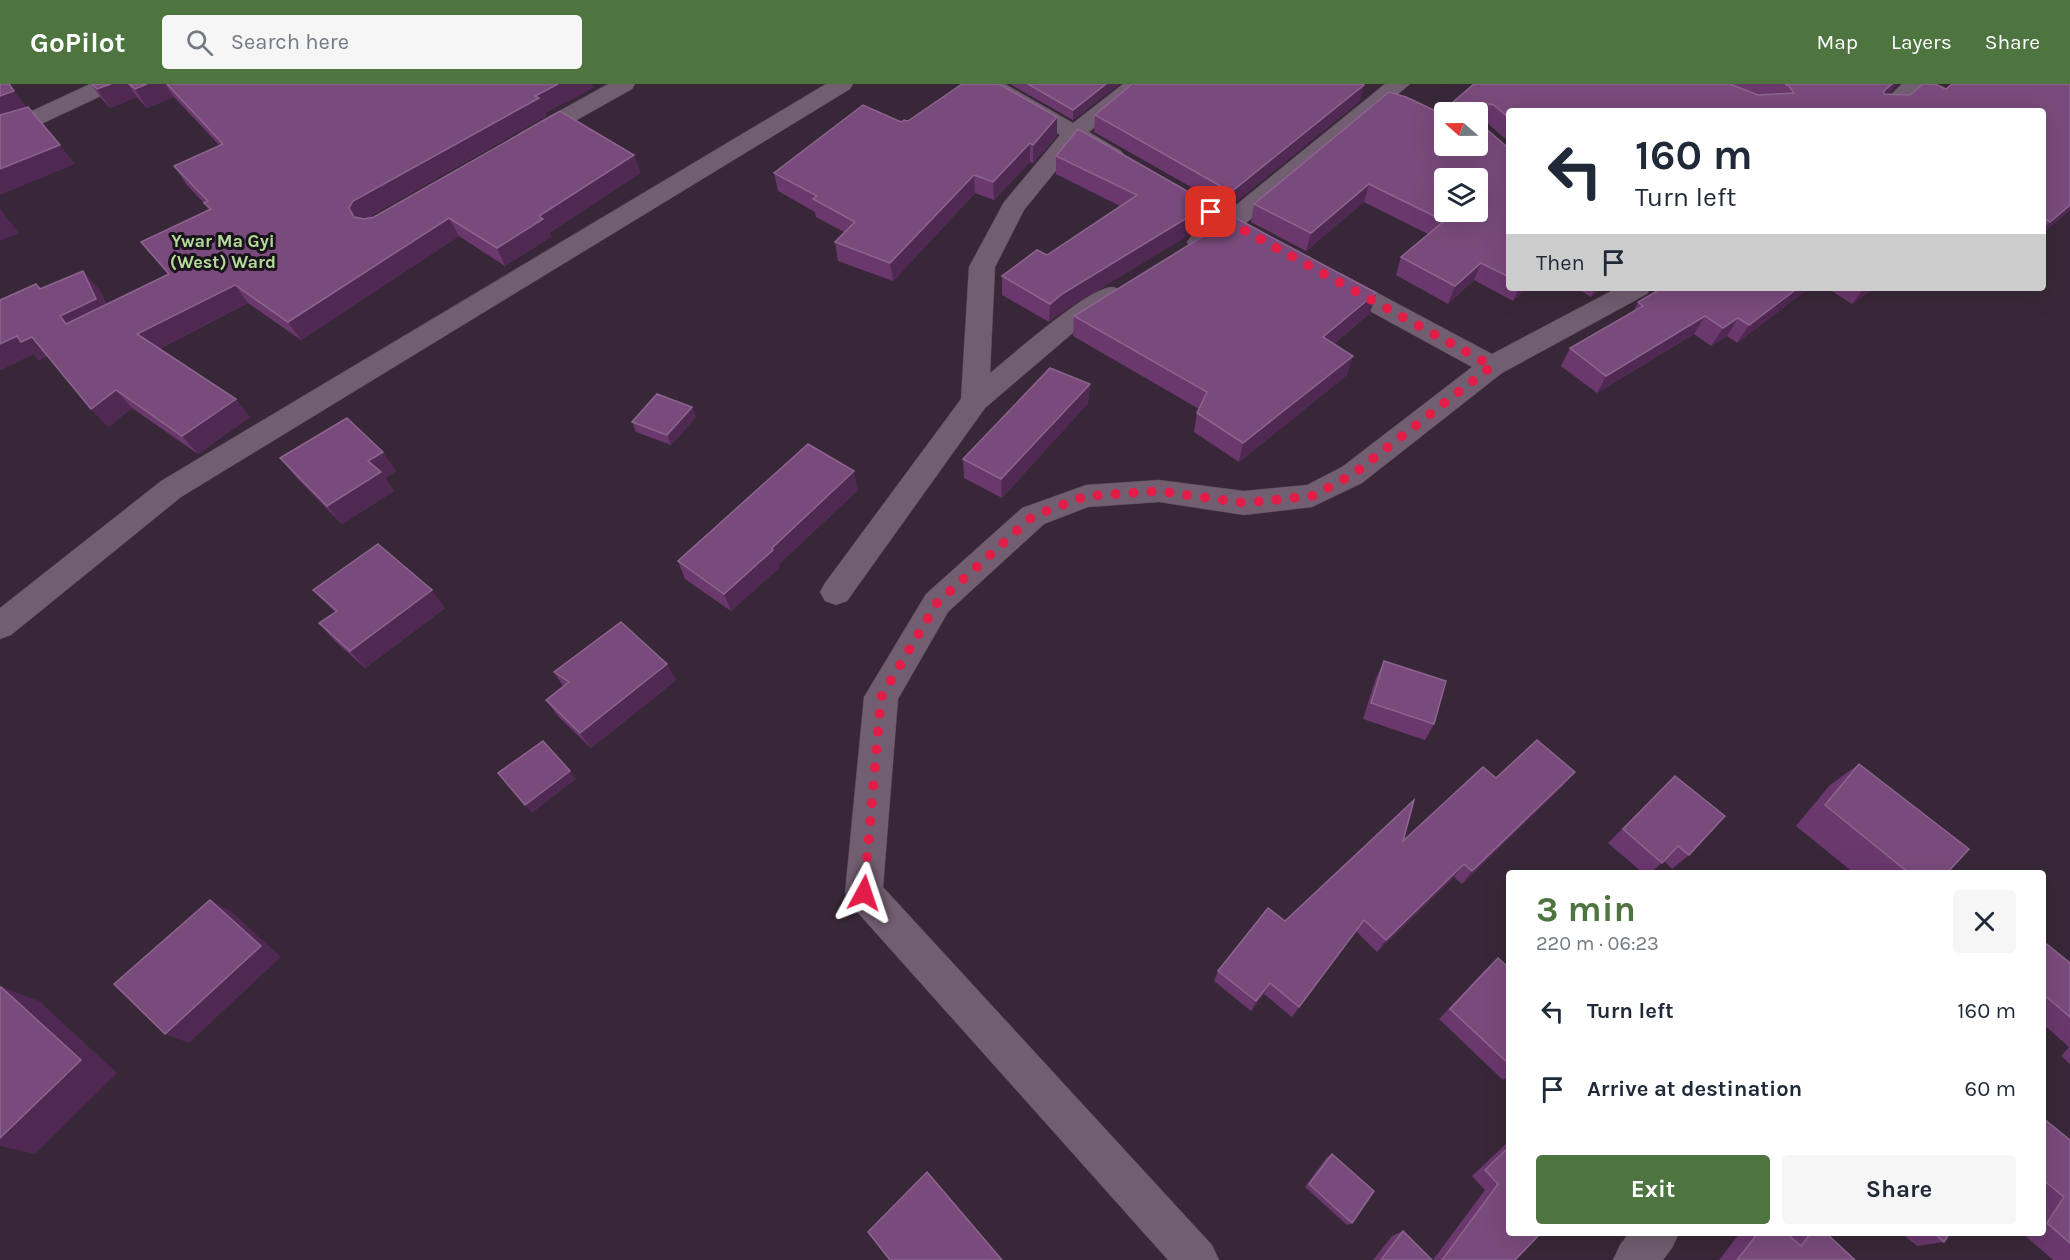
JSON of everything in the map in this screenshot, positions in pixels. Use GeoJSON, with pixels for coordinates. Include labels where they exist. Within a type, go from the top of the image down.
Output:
{"type":"FeatureCollection","features":[{"type":"Feature","properties":{"kind":"street"},"geometry":{"type":"LineString","coordinates":[[0,130],[31,120],[108,84]]}},
{"type":"Feature","properties":{"kind":"street"},"geometry":{"type":"LineString","coordinates":[[505,151],[624,84]]}},
{"type":"Feature","properties":{"kind":"street"},"geometry":{"type":"LineString","coordinates":[[0,626],[171,489],[842,84]]}},
{"type":"Feature","properties":{"kind":"street"},"geometry":{"type":"LineString","coordinates":[[988,84],[1132,167]]}},
{"type":"Feature","properties":{"kind":"street"},"geometry":{"type":"LineString","coordinates":[[975,401],[982,267],[1013,207],[1074,133],[1137,84]]}},
{"type":"Feature","properties":{"kind":"street"},"geometry":{"type":"LineString","coordinates":[[1888,108],[1915,84]]}},
{"type":"Feature","properties":{"kind":"street"},"geometry":{"type":"LineString","coordinates":[[1181,254],[1231,223],[1384,95]]}},
{"type":"Feature","properties":{"kind":"street"},"geometry":{"type":"LineString","coordinates":[[1314,269],[1492,366]]}},
{"type":"Feature","properties":{"kind":"street"},"geometry":{"type":"LineString","coordinates":[[836,592],[975,401],[1072,320],[1131,284]]}},
{"type":"Feature","properties":{"kind":"street"},"geometry":{"type":"LineString","coordinates":[[1197,1260],[864,893],[881,697],[937,603],[1033,516],[1086,496],[1159,491],[1244,503],[1312,496],[1352,475],[1492,366],[1632,291]]}},
{"type":"Feature","properties":{"kind":"street"},"geometry":{"type":"LineString","coordinates":[[1635,1260],[1655,1236]]}},
{"type":"Feature","properties":{"kind":"building"},"geometry":{"type":"Polygon","coordinates":[[[0,84],[9,84],[14,91],[0,96],[0,84]]]}},
{"type":"Feature","properties":{"kind":"building"},"geometry":{"type":"Polygon","coordinates":[[[92,84],[111,84],[97,89],[92,84]]]}},
{"type":"Feature","properties":{"kind":"building"},"geometry":{"type":"Polygon","coordinates":[[[129,84],[147,84],[135,89],[129,84]]]}},
{"type":"Feature","properties":{"kind":"building"},"geometry":{"type":"Polygon","coordinates":[[[167,84],[558,84],[535,96],[539,98],[353,201],[349,208],[354,217],[364,219],[374,217],[560,111],[634,155],[539,216],[543,219],[497,248],[449,218],[288,322],[235,285],[137,334],[236,399],[182,436],[116,390],[91,409],[32,337],[21,342],[17,336],[0,344],[0,300],[36,284],[40,289],[83,271],[96,299],[60,316],[66,324],[169,274],[141,242],[211,209],[204,203],[208,201],[174,166],[223,144],[167,84]]]}},
{"type":"Feature","properties":{"kind":"building"},"geometry":{"type":"Polygon","coordinates":[[[962,84],[999,84],[1057,117],[1033,145],[1030,143],[993,182],[974,175],[890,263],[835,242],[855,222],[813,199],[817,196],[774,173],[863,105],[901,122],[908,121],[962,84]]]}},
{"type":"Feature","properties":{"kind":"building"},"geometry":{"type":"Polygon","coordinates":[[[1028,84],[1106,84],[1073,110],[1028,84]]]}},
{"type":"Feature","properties":{"kind":"building"},"geometry":{"type":"Polygon","coordinates":[[[1132,84],[1364,85],[1231,192],[1095,115],[1132,84]]]}},
{"type":"Feature","properties":{"kind":"building"},"geometry":{"type":"Polygon","coordinates":[[[1474,84],[1730,84],[1758,95],[1794,93],[1785,84],[1892,84],[1884,91],[1884,94],[1910,95],[1923,84],[1935,84],[1946,89],[1952,84],[2070,84],[2070,205],[2050,222],[2046,220],[2046,108],[1506,108],[1506,115],[1488,102],[1453,102],[1474,84]]]}},
{"type":"Feature","properties":{"kind":"building"},"geometry":{"type":"Polygon","coordinates":[[[1389,92],[1434,110],[1434,156],[1488,156],[1488,130],[1506,146],[1506,276],[1481,263],[1455,286],[1401,257],[1443,222],[1488,222],[1488,168],[1434,168],[1434,216],[1369,184],[1311,233],[1254,204],[1389,92]]]}},
{"type":"Feature","properties":{"kind":"building"},"geometry":{"type":"Polygon","coordinates":[[[28,107],[60,145],[0,169],[0,115],[28,107]]]}},
{"type":"Feature","properties":{"kind":"building"},"geometry":{"type":"Polygon","coordinates":[[[1078,129],[1210,204],[1062,294],[1050,304],[1002,276],[1037,250],[1047,255],[1137,195],[1056,156],[1078,129]]]}},
{"type":"Feature","properties":{"kind":"building"},"geometry":{"type":"Polygon","coordinates":[[[1234,217],[1376,293],[1323,337],[1353,356],[1243,443],[1197,413],[1207,392],[1074,316],[1234,217]]]}},
{"type":"Feature","properties":{"kind":"building"},"geometry":{"type":"Polygon","coordinates":[[[1657,291],[1794,291],[1749,325],[1738,318],[1723,328],[1705,316],[1606,376],[1570,348],[1643,306],[1638,302],[1657,291]]]}},
{"type":"Feature","properties":{"kind":"building"},"geometry":{"type":"Polygon","coordinates":[[[1050,368],[1090,384],[1001,479],[963,459],[1050,368]]]}},
{"type":"Feature","properties":{"kind":"building"},"geometry":{"type":"Polygon","coordinates":[[[657,394],[692,407],[667,435],[632,422],[657,394]]]}},
{"type":"Feature","properties":{"kind":"building"},"geometry":{"type":"Polygon","coordinates":[[[347,418],[383,452],[368,461],[381,472],[327,506],[280,458],[347,418]]]}},
{"type":"Feature","properties":{"kind":"building"},"geometry":{"type":"Polygon","coordinates":[[[808,444],[854,471],[772,548],[773,550],[724,594],[678,561],[808,444]]]}},
{"type":"Feature","properties":{"kind":"building"},"geometry":{"type":"Polygon","coordinates":[[[378,544],[432,590],[350,651],[319,623],[337,611],[313,590],[378,544]]]}},
{"type":"Feature","properties":{"kind":"building"},"geometry":{"type":"Polygon","coordinates":[[[621,622],[667,664],[580,733],[546,700],[569,682],[554,672],[621,622]]]}},
{"type":"Feature","properties":{"kind":"building"},"geometry":{"type":"Polygon","coordinates":[[[1384,661],[1446,681],[1434,724],[1371,703],[1384,661]]]}},
{"type":"Feature","properties":{"kind":"building"},"geometry":{"type":"Polygon","coordinates":[[[1537,740],[1575,772],[1472,871],[1464,864],[1386,940],[1364,920],[1299,1007],[1270,983],[1256,1001],[1218,971],[1268,908],[1285,921],[1414,800],[1403,841],[1483,767],[1496,778],[1537,740]]]}},
{"type":"Feature","properties":{"kind":"building"},"geometry":{"type":"Polygon","coordinates":[[[543,741],[570,771],[525,805],[498,773],[543,741]]]}},
{"type":"Feature","properties":{"kind":"building"},"geometry":{"type":"Polygon","coordinates":[[[1859,764],[1969,849],[1950,870],[1905,870],[1825,805],[1859,764]]]}},
{"type":"Feature","properties":{"kind":"building"},"geometry":{"type":"Polygon","coordinates":[[[1675,776],[1725,816],[1689,855],[1678,846],[1662,863],[1623,829],[1675,776]]]}},
{"type":"Feature","properties":{"kind":"building"},"geometry":{"type":"Polygon","coordinates":[[[210,900],[261,946],[165,1034],[114,984],[210,900]]]}},
{"type":"Feature","properties":{"kind":"building"},"geometry":{"type":"Polygon","coordinates":[[[2046,943],[2070,963],[2070,1017],[2046,997],[2046,943]]]}},
{"type":"Feature","properties":{"kind":"building"},"geometry":{"type":"Polygon","coordinates":[[[1498,958],[1506,965],[1506,1061],[1450,1009],[1498,958]]]}},
{"type":"Feature","properties":{"kind":"building"},"geometry":{"type":"Polygon","coordinates":[[[0,987],[81,1060],[0,1138],[0,987]]]}},
{"type":"Feature","properties":{"kind":"building"},"geometry":{"type":"Polygon","coordinates":[[[2046,1120],[2070,1140],[2070,1243],[2047,1223],[2064,1197],[2046,1182],[2046,1120]]]}},
{"type":"Feature","properties":{"kind":"building"},"geometry":{"type":"Polygon","coordinates":[[[1506,1150],[1506,1236],[1538,1236],[1515,1260],[1442,1260],[1498,1184],[1485,1170],[1506,1150]]]}},
{"type":"Feature","properties":{"kind":"building"},"geometry":{"type":"Polygon","coordinates":[[[1332,1154],[1374,1191],[1352,1223],[1309,1184],[1332,1154]]]}},
{"type":"Feature","properties":{"kind":"building"},"geometry":{"type":"Polygon","coordinates":[[[927,1172],[1002,1260],[890,1260],[868,1232],[927,1172]]]}},
{"type":"Feature","properties":{"kind":"building"},"geometry":{"type":"Polygon","coordinates":[[[1403,1231],[1432,1260],[1381,1260],[1403,1231]]]}},
{"type":"Feature","properties":{"kind":"building"},"geometry":{"type":"Polygon","coordinates":[[[1756,1236],[1789,1236],[1801,1246],[1809,1236],[1829,1236],[1855,1260],[1737,1260],[1756,1236]]]}},
{"type":"Feature","properties":{"kind":"building"},"geometry":{"type":"Polygon","coordinates":[[[1937,1236],[1948,1236],[1944,1242],[1937,1236]]]}},
{"type":"Feature","properties":{"kind":"district","name":"Ywar Ma Gyi (West) Ward"},"geometry":{"type":"Point","coordinates":[223,251]}},
{"type":"Feature","properties":{"kind":"route"},"geometry":{"type":"LineString","coordinates":[[864,893],[881,697],[937,603],[1033,516],[1086,496],[1159,491],[1244,503],[1312,496],[1352,475],[1492,366],[1211,212]]}}]}
